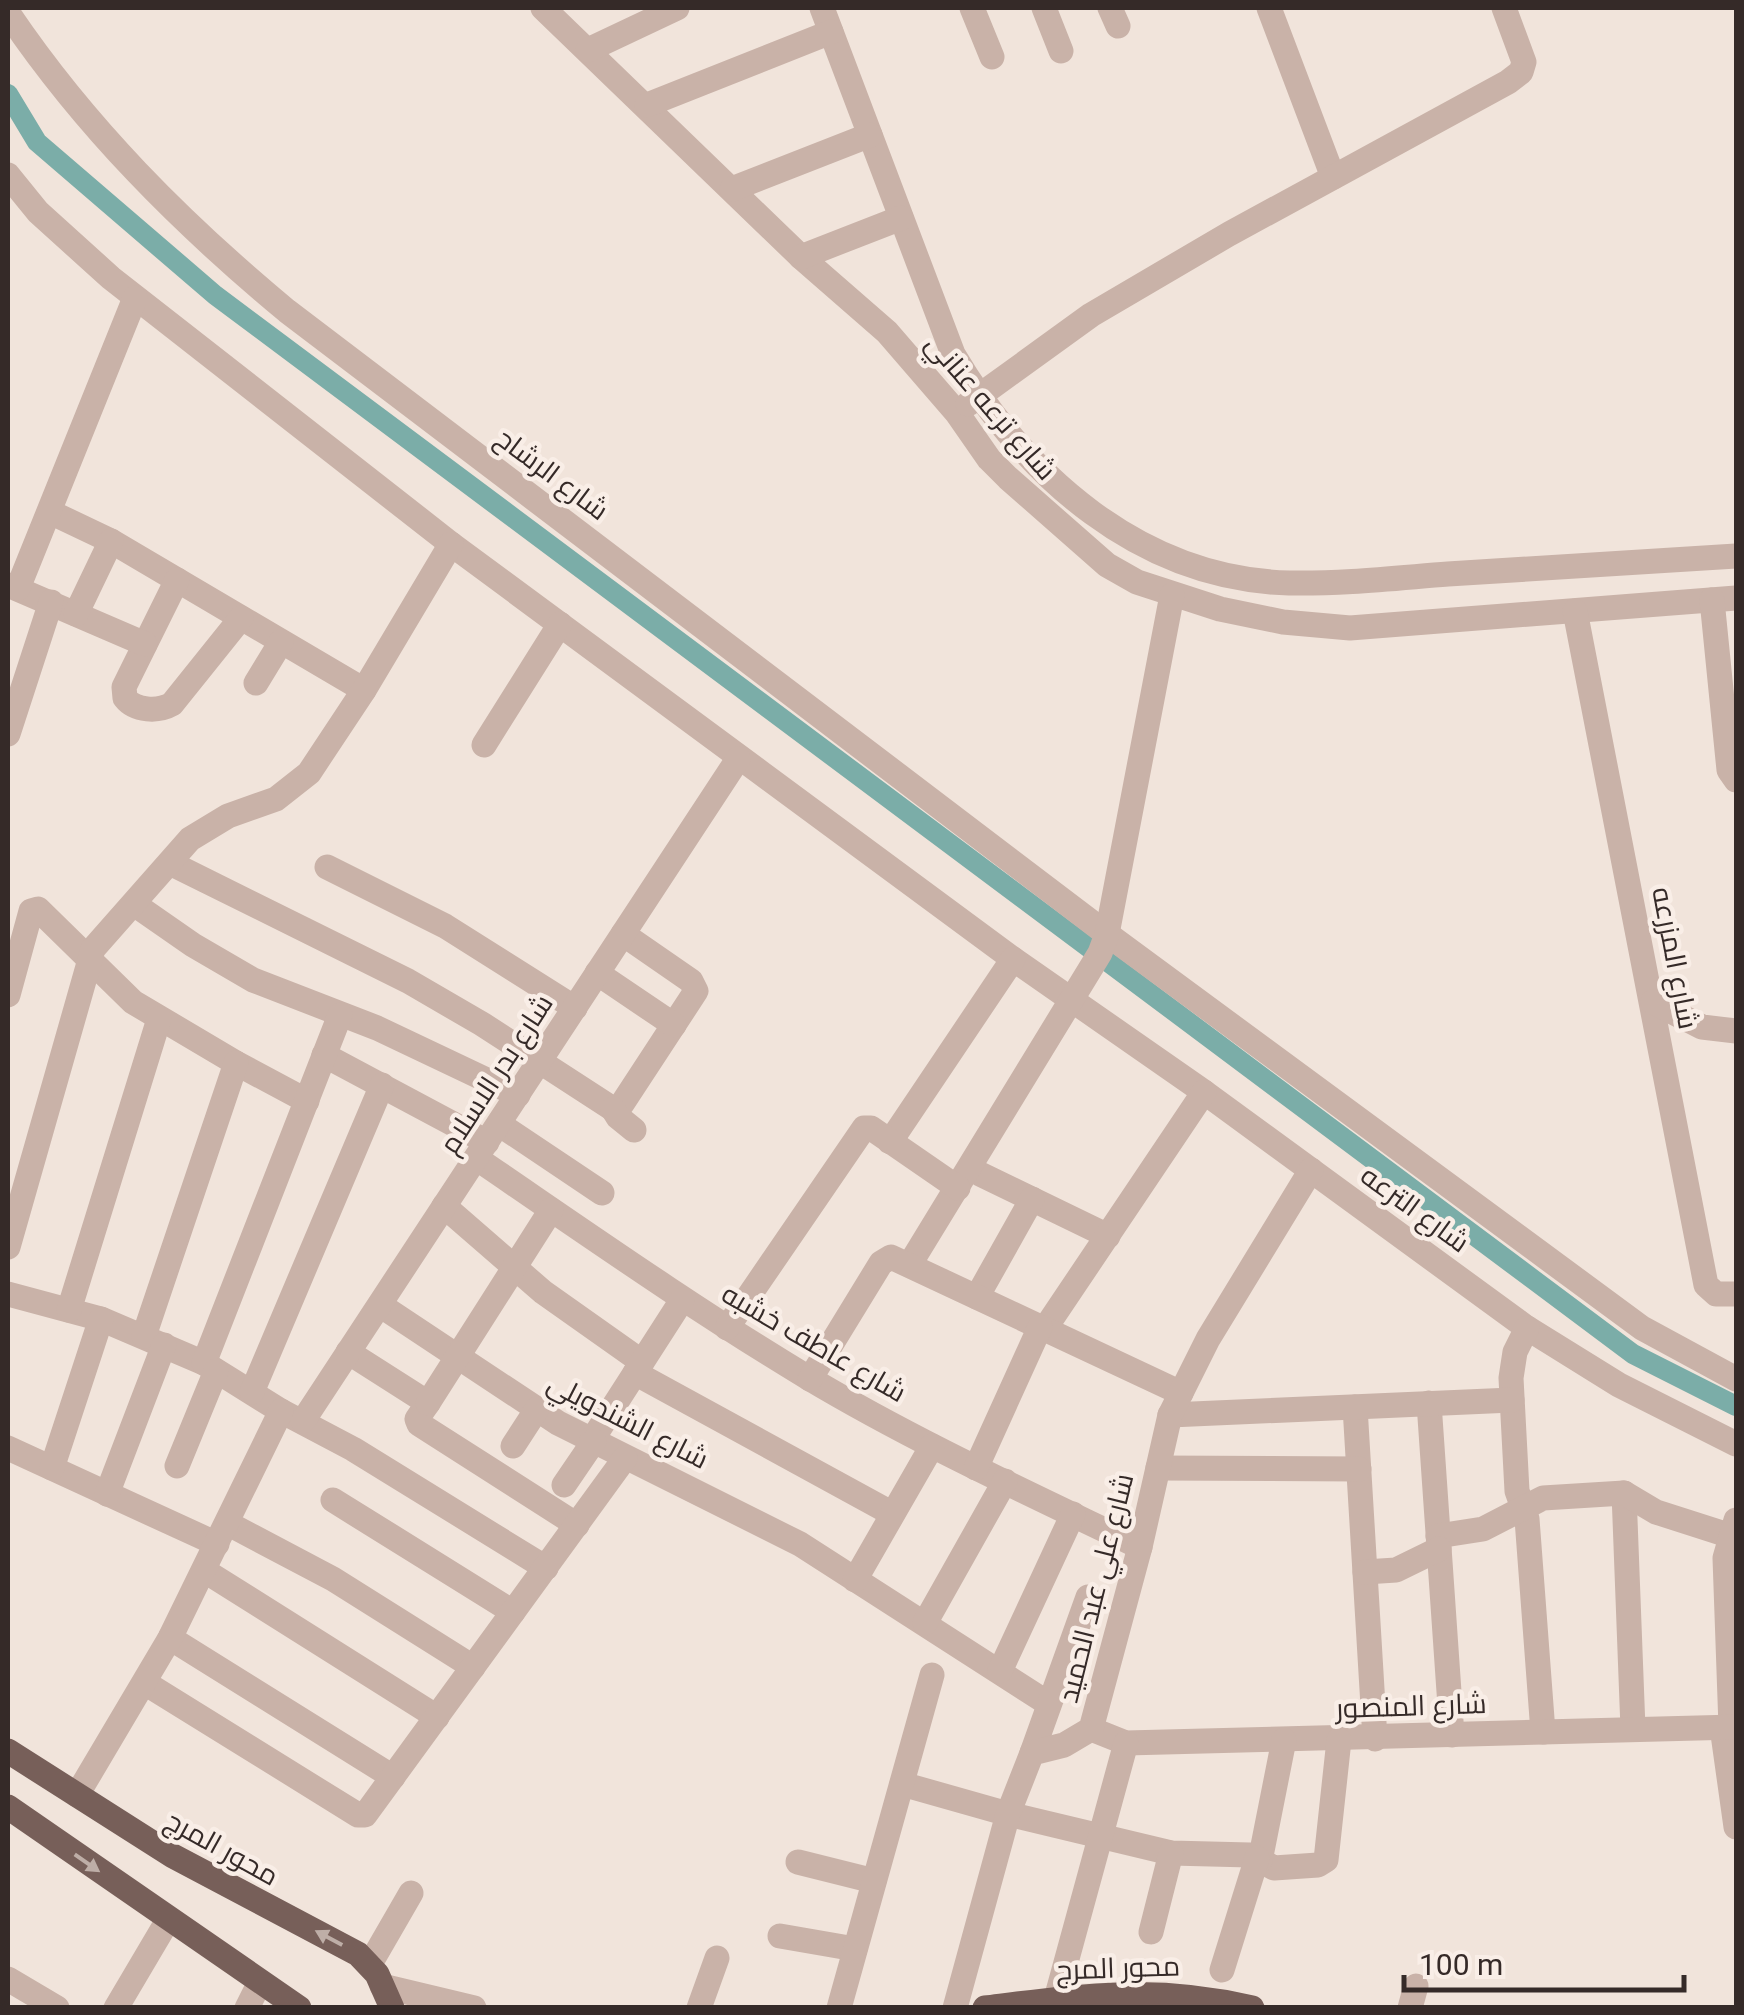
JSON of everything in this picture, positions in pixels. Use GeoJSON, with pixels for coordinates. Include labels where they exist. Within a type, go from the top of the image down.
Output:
{"type":"FeatureCollection","features":[{"type":"Feature","properties":{"kind":"main road","name":"محور المرج"},"geometry":{"type":"LineString","coordinates":[[8,1751],[173,1856],[341,1944],[381,1986]]}},
{"type":"Feature","properties":{"kind":"main road"},"geometry":{"type":"LineString","coordinates":[[9,1813],[294,2006]]}},
{"type":"Feature","properties":{"kind":"main road","name":"محور المرج"},"geometry":{"type":"LineString","coordinates":[[985,2008],[1104,1993],[1158,1993],[1252,2008]]}},
{"type":"Feature","properties":{"kind":"street","name":"شارع ترعه عناني"},"geometry":{"type":"LineString","coordinates":[[543,8],[801,257],[888,332],[957,413],[989,459],[1066,532],[1107,565],[1136,582],[1268,619],[1350,628],[1724,599]]}},
{"type":"Feature","properties":{"kind":"street"},"geometry":{"type":"LineString","coordinates":[[588,50],[677,8]]}},
{"type":"Feature","properties":{"kind":"street"},"geometry":{"type":"LineString","coordinates":[[972,8],[992,57]]}},
{"type":"Feature","properties":{"kind":"street"},"geometry":{"type":"LineString","coordinates":[[1044,8],[1061,50]]}},
{"type":"Feature","properties":{"kind":"street"},"geometry":{"type":"LineString","coordinates":[[1269,8],[1333,177]]}},
{"type":"Feature","properties":{"kind":"street"},"geometry":{"type":"LineString","coordinates":[[957,413],[1091,316],[1521,72],[1521,49],[1504,8]]}},
{"type":"Feature","properties":{"kind":"street","name":"شارع الرشاح"},"geometry":{"type":"LineString","coordinates":[[8,13],[57,82],[110,144],[165,204],[237,270],[1104,944]]}},
{"type":"Feature","properties":{"kind":"street","name":"شارع ترعه عناني"},"geometry":{"type":"LineString","coordinates":[[826,20],[953,354],[978,396],[1056,486],[1089,513],[1163,555],[1203,569],[1287,583],[1736,556]]}},
{"type":"Feature","properties":{"kind":"street"},"geometry":{"type":"LineString","coordinates":[[647,105],[826,20]]}},
{"type":"Feature","properties":{"kind":"street"},"geometry":{"type":"LineString","coordinates":[[732,189],[870,135]]}},
{"type":"Feature","properties":{"kind":"street"},"geometry":{"type":"LineString","coordinates":[[8,175],[38,212],[135,298],[451,544],[1013,960],[1077,990]]}},
{"type":"Feature","properties":{"kind":"street"},"geometry":{"type":"LineString","coordinates":[[801,257],[901,218]]}},
{"type":"Feature","properties":{"kind":"street"},"geometry":{"type":"LineString","coordinates":[[135,298],[50,512],[12,586],[145,644]]}},
{"type":"Feature","properties":{"kind":"street"},"geometry":{"type":"LineString","coordinates":[[50,512],[111,541],[364,690]]}},
{"type":"Feature","properties":{"kind":"street"},"geometry":{"type":"LineString","coordinates":[[76,614],[111,541]]}},
{"type":"Feature","properties":{"kind":"street"},"geometry":{"type":"LineString","coordinates":[[8,1247],[97,944],[190,838],[228,816],[276,800],[293,788],[321,756],[364,690],[451,544]]}},
{"type":"Feature","properties":{"kind":"street"},"geometry":{"type":"LineString","coordinates":[[1528,569],[1532,614]]}},
{"type":"Feature","properties":{"kind":"street"},"geometry":{"type":"LineString","coordinates":[[177,580],[124,687],[125,698],[133,706],[166,708],[240,618]]}},
{"type":"Feature","properties":{"kind":"street"},"geometry":{"type":"LineString","coordinates":[[910,1264],[969,1181],[1104,944],[1172,595]]}},
{"type":"Feature","properties":{"kind":"street"},"geometry":{"type":"LineString","coordinates":[[1724,599],[1729,770],[1736,780]]}},
{"type":"Feature","properties":{"kind":"street"},"geometry":{"type":"LineString","coordinates":[[8,734],[12,706],[51,602]]}},
{"type":"Feature","properties":{"kind":"street","name":"شارع المزرعه"},"geometry":{"type":"LineString","coordinates":[[1574,610],[1706,1285],[1716,1294],[1736,1294]]}},
{"type":"Feature","properties":{"kind":"street"},"geometry":{"type":"LineString","coordinates":[[484,744],[560,624]]}},
{"type":"Feature","properties":{"kind":"street"},"geometry":{"type":"LineString","coordinates":[[256,683],[281,642]]}},
{"type":"Feature","properties":{"kind":"street","name":"شارع بدر الاسلام"},"geometry":{"type":"LineString","coordinates":[[77,1795],[145,1683],[222,1534],[292,1416],[348,1352],[380,1305],[738,759]]}},
{"type":"Feature","properties":{"kind":"street"},"geometry":{"type":"LineString","coordinates":[[170,864],[408,981],[613,1108],[618,1118],[634,1130]]}},
{"type":"Feature","properties":{"kind":"street"},"geometry":{"type":"LineString","coordinates":[[326,866],[445,926],[574,1008]]}},
{"type":"Feature","properties":{"kind":"street"},"geometry":{"type":"LineString","coordinates":[[134,904],[192,945],[254,980],[340,1014],[518,1095]]}},
{"type":"Feature","properties":{"kind":"street"},"geometry":{"type":"LineString","coordinates":[[8,995],[32,910],[38,910],[121,992],[159,1019],[306,1100]]}},
{"type":"Feature","properties":{"kind":"street"},"geometry":{"type":"LineString","coordinates":[[613,1108],[622,1104],[693,996],[695,985],[622,934]]}},
{"type":"Feature","properties":{"kind":"street","name":"شارع الترعه"},"geometry":{"type":"LineString","coordinates":[[1104,944],[1642,1328],[1736,1379]]}},
{"type":"Feature","properties":{"kind":"street"},"geometry":{"type":"LineString","coordinates":[[890,1142],[1013,960]]}},
{"type":"Feature","properties":{"kind":"street"},"geometry":{"type":"LineString","coordinates":[[597,973],[674,1025]]}},
{"type":"Feature","properties":{"kind":"street","name":"شارع الترعه"},"geometry":{"type":"LineString","coordinates":[[1077,990],[1204,1092],[1527,1328],[1619,1385],[1736,1444]]}},
{"type":"Feature","properties":{"kind":"street"},"geometry":{"type":"LineString","coordinates":[[1653,1002],[1702,1027],[1736,1031]]}},
{"type":"Feature","properties":{"kind":"street"},"geometry":{"type":"LineString","coordinates":[[177,1466],[340,1014]]}},
{"type":"Feature","properties":{"kind":"street"},"geometry":{"type":"LineString","coordinates":[[69,1310],[159,1019]]}},
{"type":"Feature","properties":{"kind":"street"},"geometry":{"type":"LineString","coordinates":[[324,1055],[488,1141],[602,1193]]}},
{"type":"Feature","properties":{"kind":"street"},"geometry":{"type":"LineString","coordinates":[[107,1494],[236,1064]]}},
{"type":"Feature","properties":{"kind":"street"},"geometry":{"type":"LineString","coordinates":[[252,1392],[382,1085]]}},
{"type":"Feature","properties":{"kind":"street"},"geometry":{"type":"LineString","coordinates":[[976,1468],[1042,1328],[1204,1092]]}},
{"type":"Feature","properties":{"kind":"street"},"geometry":{"type":"LineString","coordinates":[[727,1328],[864,1128],[871,1128],[890,1142],[969,1181],[1032,1200],[1108,1236]]}},
{"type":"Feature","properties":{"kind":"street","name":"شارع عاطف خشبه"},"geometry":{"type":"LineString","coordinates":[[488,1141],[551,1210],[682,1300],[810,1379],[932,1446],[1140,1547]]}},
{"type":"Feature","properties":{"kind":"street","name":"شارع علي عبد الحميد"},"geometry":{"type":"LineString","coordinates":[[1032,1753],[1079,1740],[1091,1730],[1175,1404],[1208,1339],[1311,1170]]}},
{"type":"Feature","properties":{"kind":"street"},"geometry":{"type":"LineString","coordinates":[[977,1297],[1032,1200]]}},
{"type":"Feature","properties":{"kind":"street"},"geometry":{"type":"LineString","coordinates":[[444,1206],[638,1368],[891,1514]]}},
{"type":"Feature","properties":{"kind":"street"},"geometry":{"type":"LineString","coordinates":[[551,1210],[417,1419],[419,1424],[577,1526]]}},
{"type":"Feature","properties":{"kind":"street"},"geometry":{"type":"LineString","coordinates":[[810,1379],[883,1260],[891,1257],[1042,1328],[1175,1404],[1355,1406],[1512,1400]]}},
{"type":"Feature","properties":{"kind":"street"},"geometry":{"type":"LineString","coordinates":[[8,1294],[101,1319],[210,1367],[546,1568]]}},
{"type":"Feature","properties":{"kind":"street"},"geometry":{"type":"LineString","coordinates":[[564,1485],[682,1300]]}},
{"type":"Feature","properties":{"kind":"street","name":"شارع الشندويلي"},"geometry":{"type":"LineString","coordinates":[[380,1305],[537,1410],[771,1528],[1049,1704]]}},
{"type":"Feature","properties":{"kind":"street"},"geometry":{"type":"LineString","coordinates":[[52,1468],[101,1319]]}},
{"type":"Feature","properties":{"kind":"street"},"geometry":{"type":"LineString","coordinates":[[1527,1328],[1512,1364],[1512,1400],[1516,1487],[1526,1519],[1543,1732]]}},
{"type":"Feature","properties":{"kind":"street"},"geometry":{"type":"LineString","coordinates":[[348,1352],[428,1403]]}},
{"type":"Feature","properties":{"kind":"street"},"geometry":{"type":"LineString","coordinates":[[1429,1403],[1452,1735]]}},
{"type":"Feature","properties":{"kind":"street"},"geometry":{"type":"LineString","coordinates":[[1355,1406],[1374,1739]]}},
{"type":"Feature","properties":{"kind":"street"},"geometry":{"type":"LineString","coordinates":[[513,1446],[537,1410]]}},
{"type":"Feature","properties":{"kind":"street"},"geometry":{"type":"LineString","coordinates":[[855,1580],[932,1446]]}},
{"type":"Feature","properties":{"kind":"street"},"geometry":{"type":"LineString","coordinates":[[8,1448],[107,1494],[222,1534],[333,1579],[473,1667]]}},
{"type":"Feature","properties":{"kind":"street"},"geometry":{"type":"LineString","coordinates":[[145,1683],[358,1815],[365,1815],[626,1458]]}},
{"type":"Feature","properties":{"kind":"street"},"geometry":{"type":"LineString","coordinates":[[1158,1468],[1358,1470]]}},
{"type":"Feature","properties":{"kind":"street"},"geometry":{"type":"LineString","coordinates":[[924,1623],[1005,1481]]}},
{"type":"Feature","properties":{"kind":"street"},"geometry":{"type":"LineString","coordinates":[[1624,1493],[1633,1729]]}},
{"type":"Feature","properties":{"kind":"street"},"geometry":{"type":"LineString","coordinates":[[1364,1572],[1396,1570],[1439,1542],[1482,1529],[1543,1498],[1624,1493],[1656,1512],[1734,1528],[1725,1558],[1736,1827]]}},
{"type":"Feature","properties":{"kind":"street"},"geometry":{"type":"LineString","coordinates":[[333,1500],[513,1612]]}},
{"type":"Feature","properties":{"kind":"street"},"geometry":{"type":"LineString","coordinates":[[1000,1671],[1072,1514]]}},
{"type":"Feature","properties":{"kind":"street"},"geometry":{"type":"LineString","coordinates":[[204,1570],[437,1717]]}},
{"type":"Feature","properties":{"kind":"street"},"geometry":{"type":"LineString","coordinates":[[955,2008],[1008,1814],[1088,1598]]}},
{"type":"Feature","properties":{"kind":"street"},"geometry":{"type":"LineString","coordinates":[[170,1638],[393,1777]]}},
{"type":"Feature","properties":{"kind":"street"},"geometry":{"type":"LineString","coordinates":[[838,2008],[932,1675]]}},
{"type":"Feature","properties":{"kind":"street","name":"شارع المنصور"},"geometry":{"type":"LineString","coordinates":[[1091,1730],[1126,1743],[1730,1727]]}},
{"type":"Feature","properties":{"kind":"street"},"geometry":{"type":"LineString","coordinates":[[1222,1970],[1259,1859],[1284,1740]]}},
{"type":"Feature","properties":{"kind":"street"},"geometry":{"type":"LineString","coordinates":[[902,1784],[1008,1814],[1171,1852],[1259,1859],[1270,1867],[1318,1865],[1326,1857],[1339,1740]]}},
{"type":"Feature","properties":{"kind":"street"},"geometry":{"type":"LineString","coordinates":[[1056,1999],[1126,1743]]}},
{"type":"Feature","properties":{"kind":"street"},"geometry":{"type":"LineString","coordinates":[[1150,1932],[1171,1852]]}},
{"type":"Feature","properties":{"kind":"street"},"geometry":{"type":"LineString","coordinates":[[798,1862],[874,1881]]}},
{"type":"Feature","properties":{"kind":"street"},"geometry":{"type":"LineString","coordinates":[[411,1893],[381,1986],[474,2008]]}},
{"type":"Feature","properties":{"kind":"street"},"geometry":{"type":"LineString","coordinates":[[116,2008],[168,1920]]}},
{"type":"Feature","properties":{"kind":"street"},"geometry":{"type":"LineString","coordinates":[[780,1936],[855,1949]]}},
{"type":"Feature","properties":{"kind":"street"},"geometry":{"type":"LineString","coordinates":[[699,2008],[718,1958]]}},
{"type":"Feature","properties":{"kind":"street"},"geometry":{"type":"LineString","coordinates":[[8,1979],[57,2008]]}},
{"type":"Feature","properties":{"kind":"street"},"geometry":{"type":"LineString","coordinates":[[247,2008],[260,1982]]}},
{"type":"Feature","properties":{"kind":"waterway"},"geometry":{"type":"LineString","coordinates":[[8,94],[37,142],[215,295],[1633,1354],[1736,1406]]}}]}
